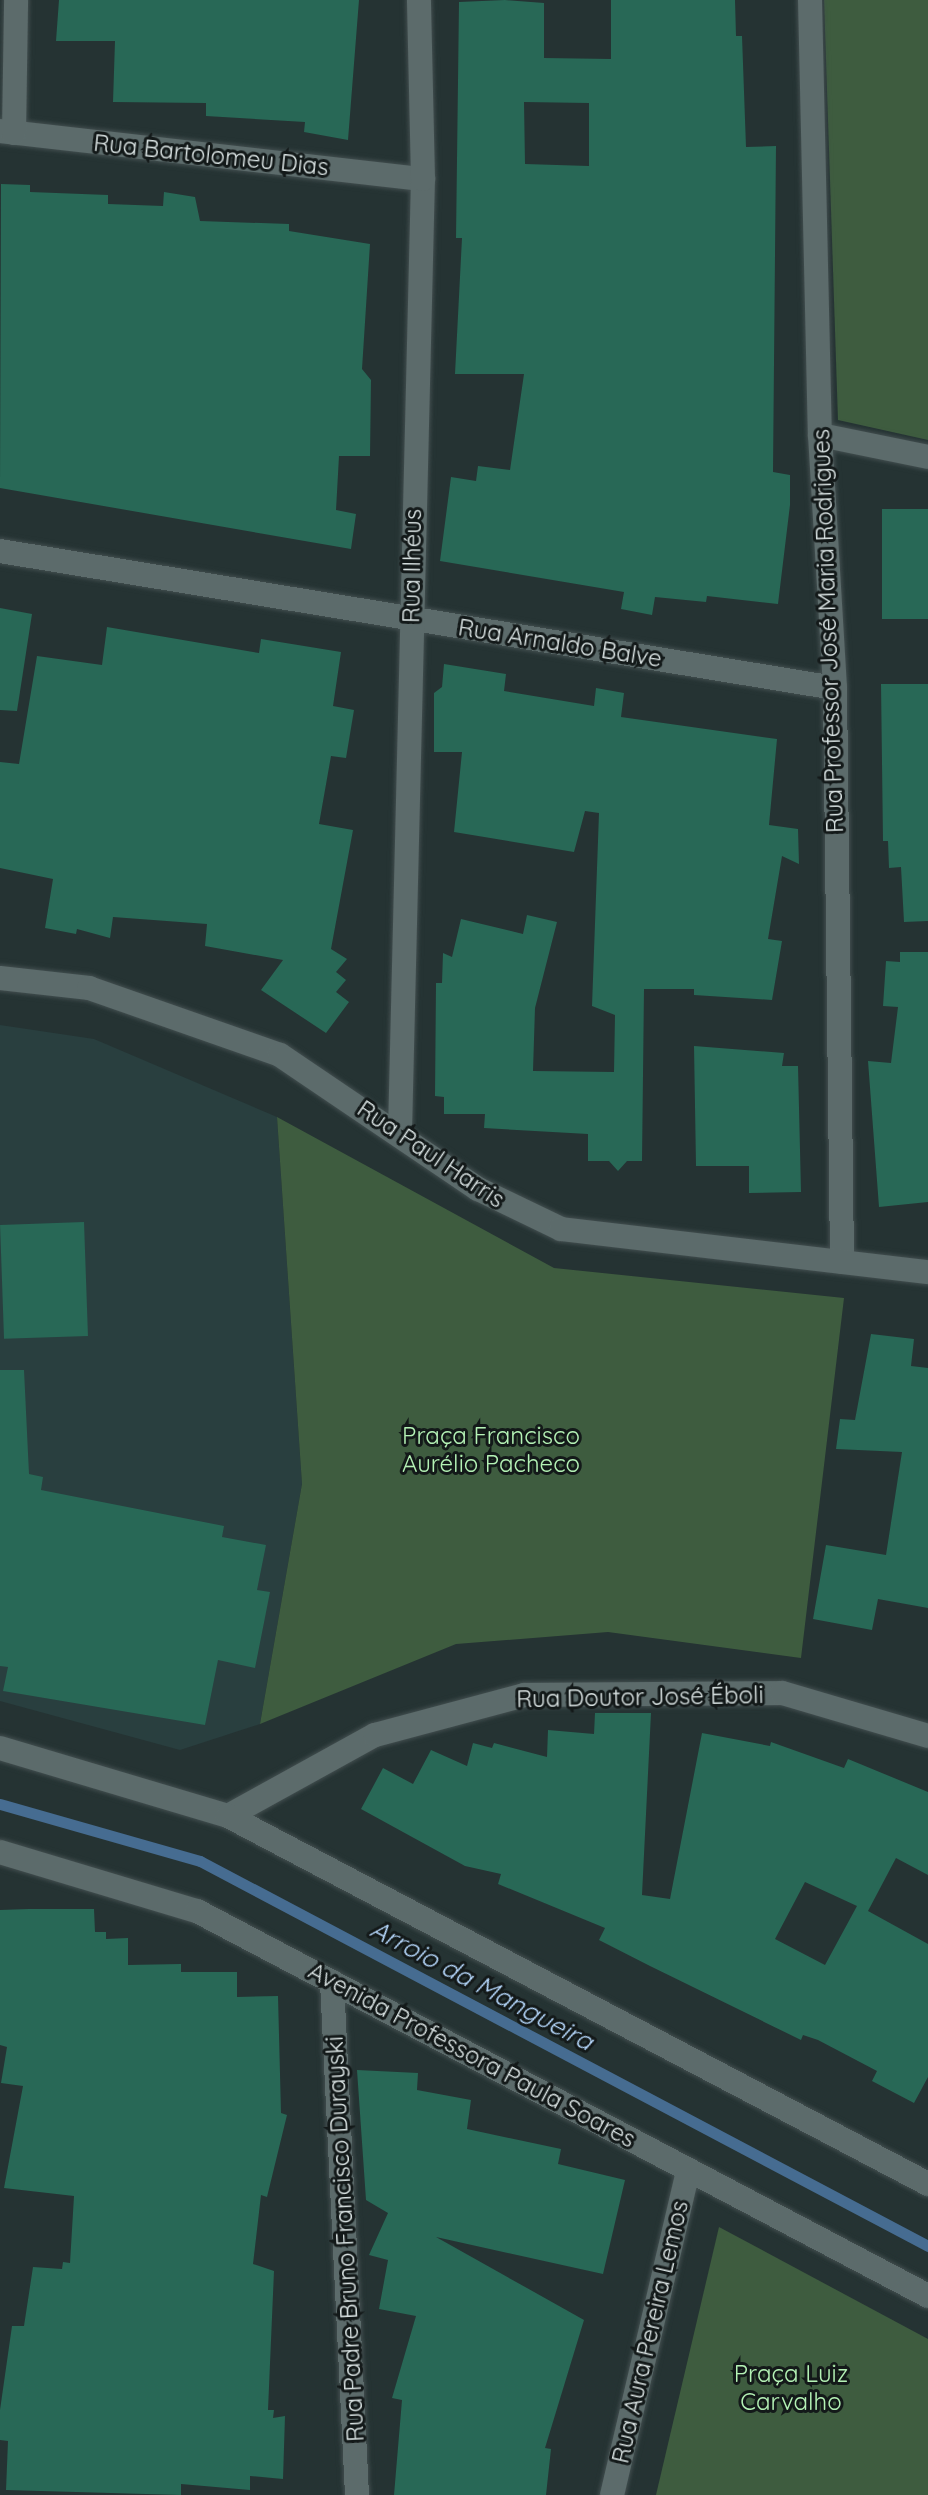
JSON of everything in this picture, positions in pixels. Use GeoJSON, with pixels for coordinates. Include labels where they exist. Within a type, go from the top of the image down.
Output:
{"type":"FeatureCollection","features":[{"type":"Feature","properties":{"kind":"street"},"geometry":{"type":"LineString","coordinates":[[7,132],[16,0]]}},
{"type":"Feature","properties":{"kind":"street","name":"Rua Ilhéus"},"geometry":{"type":"LineString","coordinates":[[400,1132],[423,179],[419,0]]}},
{"type":"Feature","properties":{"kind":"street","name":"Rua Professor José Maria Rodrigues"},"geometry":{"type":"LineString","coordinates":[[810,0],[820,435],[835,688],[842,1262]]}},
{"type":"Feature","properties":{"kind":"street","name":"Rua Bartolomeu Dias"},"geometry":{"type":"LineString","coordinates":[[7,132],[423,179]]}},
{"type":"Feature","properties":{"kind":"street"},"geometry":{"type":"LineString","coordinates":[[820,435],[928,457]]}},
{"type":"Feature","properties":{"kind":"street","name":"Rua Arnaldo Balve"},"geometry":{"type":"LineString","coordinates":[[0,551],[835,688]]}},
{"type":"Feature","properties":{"kind":"street","name":"Rua Paul Harris"},"geometry":{"type":"LineString","coordinates":[[0,978],[89,988],[280,1055],[400,1132],[478,1189],[519,1213],[561,1229],[928,1272]]}},
{"type":"Feature","properties":{"kind":"street","name":"Rua Doutor José Éboli"},"geometry":{"type":"LineString","coordinates":[[228,1816],[375,1735],[524,1695],[782,1693],[928,1736]]}},
{"type":"Feature","properties":{"kind":"street"},"geometry":{"type":"LineString","coordinates":[[0,1748],[228,1816],[928,2184]]}},
{"type":"Feature","properties":{"kind":"street","name":"Avenida Professora Paula Soares"},"geometry":{"type":"LineString","coordinates":[[0,1852],[197,1911],[928,2296]]}},
{"type":"Feature","properties":{"kind":"street","name":"Rua Padre Bruno Francisco Durayski"},"geometry":{"type":"LineString","coordinates":[[332,1982],[357,2495]]}},
{"type":"Feature","properties":{"kind":"street","name":"Rua Aura Pereira Lemos"},"geometry":{"type":"LineString","coordinates":[[612,2495],[688,2170]]}},
{"type":"Feature","properties":{"kind":"shaded area"},"geometry":{"type":"Polygon","coordinates":[[[0,1025],[94,1039],[277,1117],[302,1484],[260,1724],[180,1750],[0,1701],[0,1025]]]}},
{"type":"Feature","properties":{"kind":"green space"},"geometry":{"type":"Polygon","coordinates":[[[824,0],[928,0],[928,440],[838,420],[824,0]]]}},
{"type":"Feature","properties":{"kind":"green space","name":"Praça Francisco Aurélio Pacheco"},"geometry":{"type":"Polygon","coordinates":[[[277,1117],[554,1268],[844,1298],[801,1658],[608,1632],[456,1644],[260,1724],[302,1484],[277,1117]]]}},
{"type":"Feature","properties":{"kind":"green space","name":"Praça Luiz Carvalho"},"geometry":{"type":"Polygon","coordinates":[[[719,2227],[928,2339],[928,2495],[656,2495],[719,2227]]]}},
{"type":"Feature","properties":{"kind":"building"},"geometry":{"type":"Polygon","coordinates":[[[59,0],[359,0],[348,140],[304,132],[305,122],[206,116],[206,103],[113,102],[115,41],[56,41],[59,0]]]}},
{"type":"Feature","properties":{"kind":"building"},"geometry":{"type":"Polygon","coordinates":[[[505,0],[544,3],[544,58],[611,59],[611,0],[735,0],[736,36],[742,36],[746,147],[776,146],[773,472],[790,475],[790,505],[778,604],[707,596],[706,602],[655,597],[652,615],[621,609],[624,592],[440,561],[451,477],[476,481],[478,466],[510,470],[524,374],[455,374],[462,238],[456,238],[459,2],[505,0]],[[524,102],[525,164],[589,166],[589,103],[524,102]]]}},
{"type":"Feature","properties":{"kind":"building"},"geometry":{"type":"Polygon","coordinates":[[[1,184],[30,185],[30,192],[108,195],[108,204],[163,206],[164,192],[195,197],[200,221],[289,224],[289,231],[370,244],[362,369],[371,380],[370,456],[339,456],[336,510],[356,514],[351,549],[0,488],[1,184]]]}},
{"type":"Feature","properties":{"kind":"building"},"geometry":{"type":"Polygon","coordinates":[[[882,509],[928,509],[928,619],[882,619],[882,509]]]}},
{"type":"Feature","properties":{"kind":"building"},"geometry":{"type":"Polygon","coordinates":[[[0,608],[32,614],[17,711],[0,710],[0,608]]]}},
{"type":"Feature","properties":{"kind":"building"},"geometry":{"type":"Polygon","coordinates":[[[107,627],[259,653],[261,639],[341,652],[333,706],[354,710],[346,758],[331,756],[319,824],[353,830],[331,949],[347,959],[336,972],[346,980],[336,992],[349,1002],[326,1033],[261,990],[283,960],[205,946],[207,924],[113,917],[110,938],[77,929],[76,934],[45,928],[53,879],[0,868],[0,762],[19,764],[37,656],[102,665],[107,627]]]}},
{"type":"Feature","properties":{"kind":"building"},"geometry":{"type":"Polygon","coordinates":[[[444,664],[506,674],[504,691],[594,706],[596,688],[624,693],[621,717],[777,739],[769,825],[798,829],[799,864],[782,856],[768,939],[782,941],[772,1000],[694,995],[694,989],[644,989],[642,1161],[627,1161],[618,1171],[609,1161],[588,1161],[588,1134],[484,1128],[485,1114],[444,1114],[444,1097],[435,1096],[436,983],[442,983],[443,953],[452,957],[461,919],[523,934],[527,915],[557,922],[535,1008],[533,1071],[614,1072],[615,1015],[592,1006],[599,813],[585,811],[574,852],[454,832],[462,752],[434,752],[434,693],[442,687],[444,664]]]}},
{"type":"Feature","properties":{"kind":"building"},"geometry":{"type":"Polygon","coordinates":[[[881,684],[928,684],[928,921],[904,922],[901,867],[889,868],[888,841],[883,841],[881,684]]]}},
{"type":"Feature","properties":{"kind":"building"},"geometry":{"type":"Polygon","coordinates":[[[900,952],[928,952],[928,1202],[879,1207],[868,1061],[891,1063],[898,1007],[883,1006],[886,961],[900,962],[900,952]]]}},
{"type":"Feature","properties":{"kind":"building"},"geometry":{"type":"Polygon","coordinates":[[[694,1046],[784,1053],[782,1066],[798,1066],[801,1192],[749,1193],[749,1166],[696,1166],[694,1046]]]}},
{"type":"Feature","properties":{"kind":"building"},"geometry":{"type":"Polygon","coordinates":[[[84,1222],[88,1336],[4,1339],[0,1225],[84,1222]]]}},
{"type":"Feature","properties":{"kind":"building"},"geometry":{"type":"Polygon","coordinates":[[[871,1334],[914,1339],[911,1366],[928,1368],[928,1608],[878,1599],[872,1630],[813,1619],[826,1545],[886,1555],[902,1452],[836,1449],[840,1419],[855,1420],[871,1334]]]}},
{"type":"Feature","properties":{"kind":"building"},"geometry":{"type":"Polygon","coordinates":[[[0,1370],[24,1370],[29,1474],[43,1477],[41,1490],[224,1526],[222,1537],[266,1545],[257,1590],[270,1592],[255,1668],[218,1660],[205,1725],[3,1691],[8,1667],[0,1666],[0,1370]]]}},
{"type":"Feature","properties":{"kind":"building"},"geometry":{"type":"Polygon","coordinates":[[[595,1713],[651,1713],[642,1895],[670,1899],[702,1733],[770,1746],[771,1742],[844,1768],[848,1759],[928,1792],[928,1875],[896,1858],[868,1911],[928,1944],[928,2077],[914,2103],[872,2081],[877,2071],[818,2040],[803,2035],[801,2040],[650,1966],[599,1940],[605,1928],[498,1884],[501,1874],[465,1866],[361,1809],[383,1768],[413,1784],[431,1750],[467,1766],[473,1743],[492,1748],[494,1743],[547,1757],[548,1730],[594,1734],[595,1713]],[[805,1882],[775,1939],[825,1965],[857,1906],[805,1882]]]}},
{"type":"Feature","properties":{"kind":"building"},"geometry":{"type":"Polygon","coordinates":[[[94,1909],[95,1932],[106,1932],[106,1939],[128,1938],[128,1965],[181,1964],[181,1972],[237,1972],[237,1997],[278,1996],[281,2113],[287,2115],[267,2197],[261,2195],[253,2264],[274,2271],[268,2410],[274,2410],[273,2418],[285,2416],[283,2479],[250,2476],[250,2490],[181,2484],[181,2495],[6,2490],[8,2441],[0,2440],[0,2410],[12,2326],[24,2326],[33,2267],[62,2269],[63,2262],[70,2263],[74,2196],[4,2188],[23,2086],[1,2083],[7,2047],[0,2045],[0,1910],[94,1909]]]}},
{"type":"Feature","properties":{"kind":"building"},"geometry":{"type":"Polygon","coordinates":[[[357,2070],[418,2073],[417,2090],[471,2100],[467,2129],[561,2149],[558,2164],[625,2180],[603,2274],[436,2237],[584,2320],[545,2448],[551,2449],[546,2495],[394,2495],[402,2400],[392,2398],[416,2316],[379,2309],[388,2260],[369,2255],[388,2213],[366,2200],[357,2070]]]}},
{"type":"Feature","properties":{"kind":"waterway","name":"Arroio da Mangueira"},"geometry":{"type":"LineString","coordinates":[[0,1804],[200,1861],[928,2246]]}}]}
